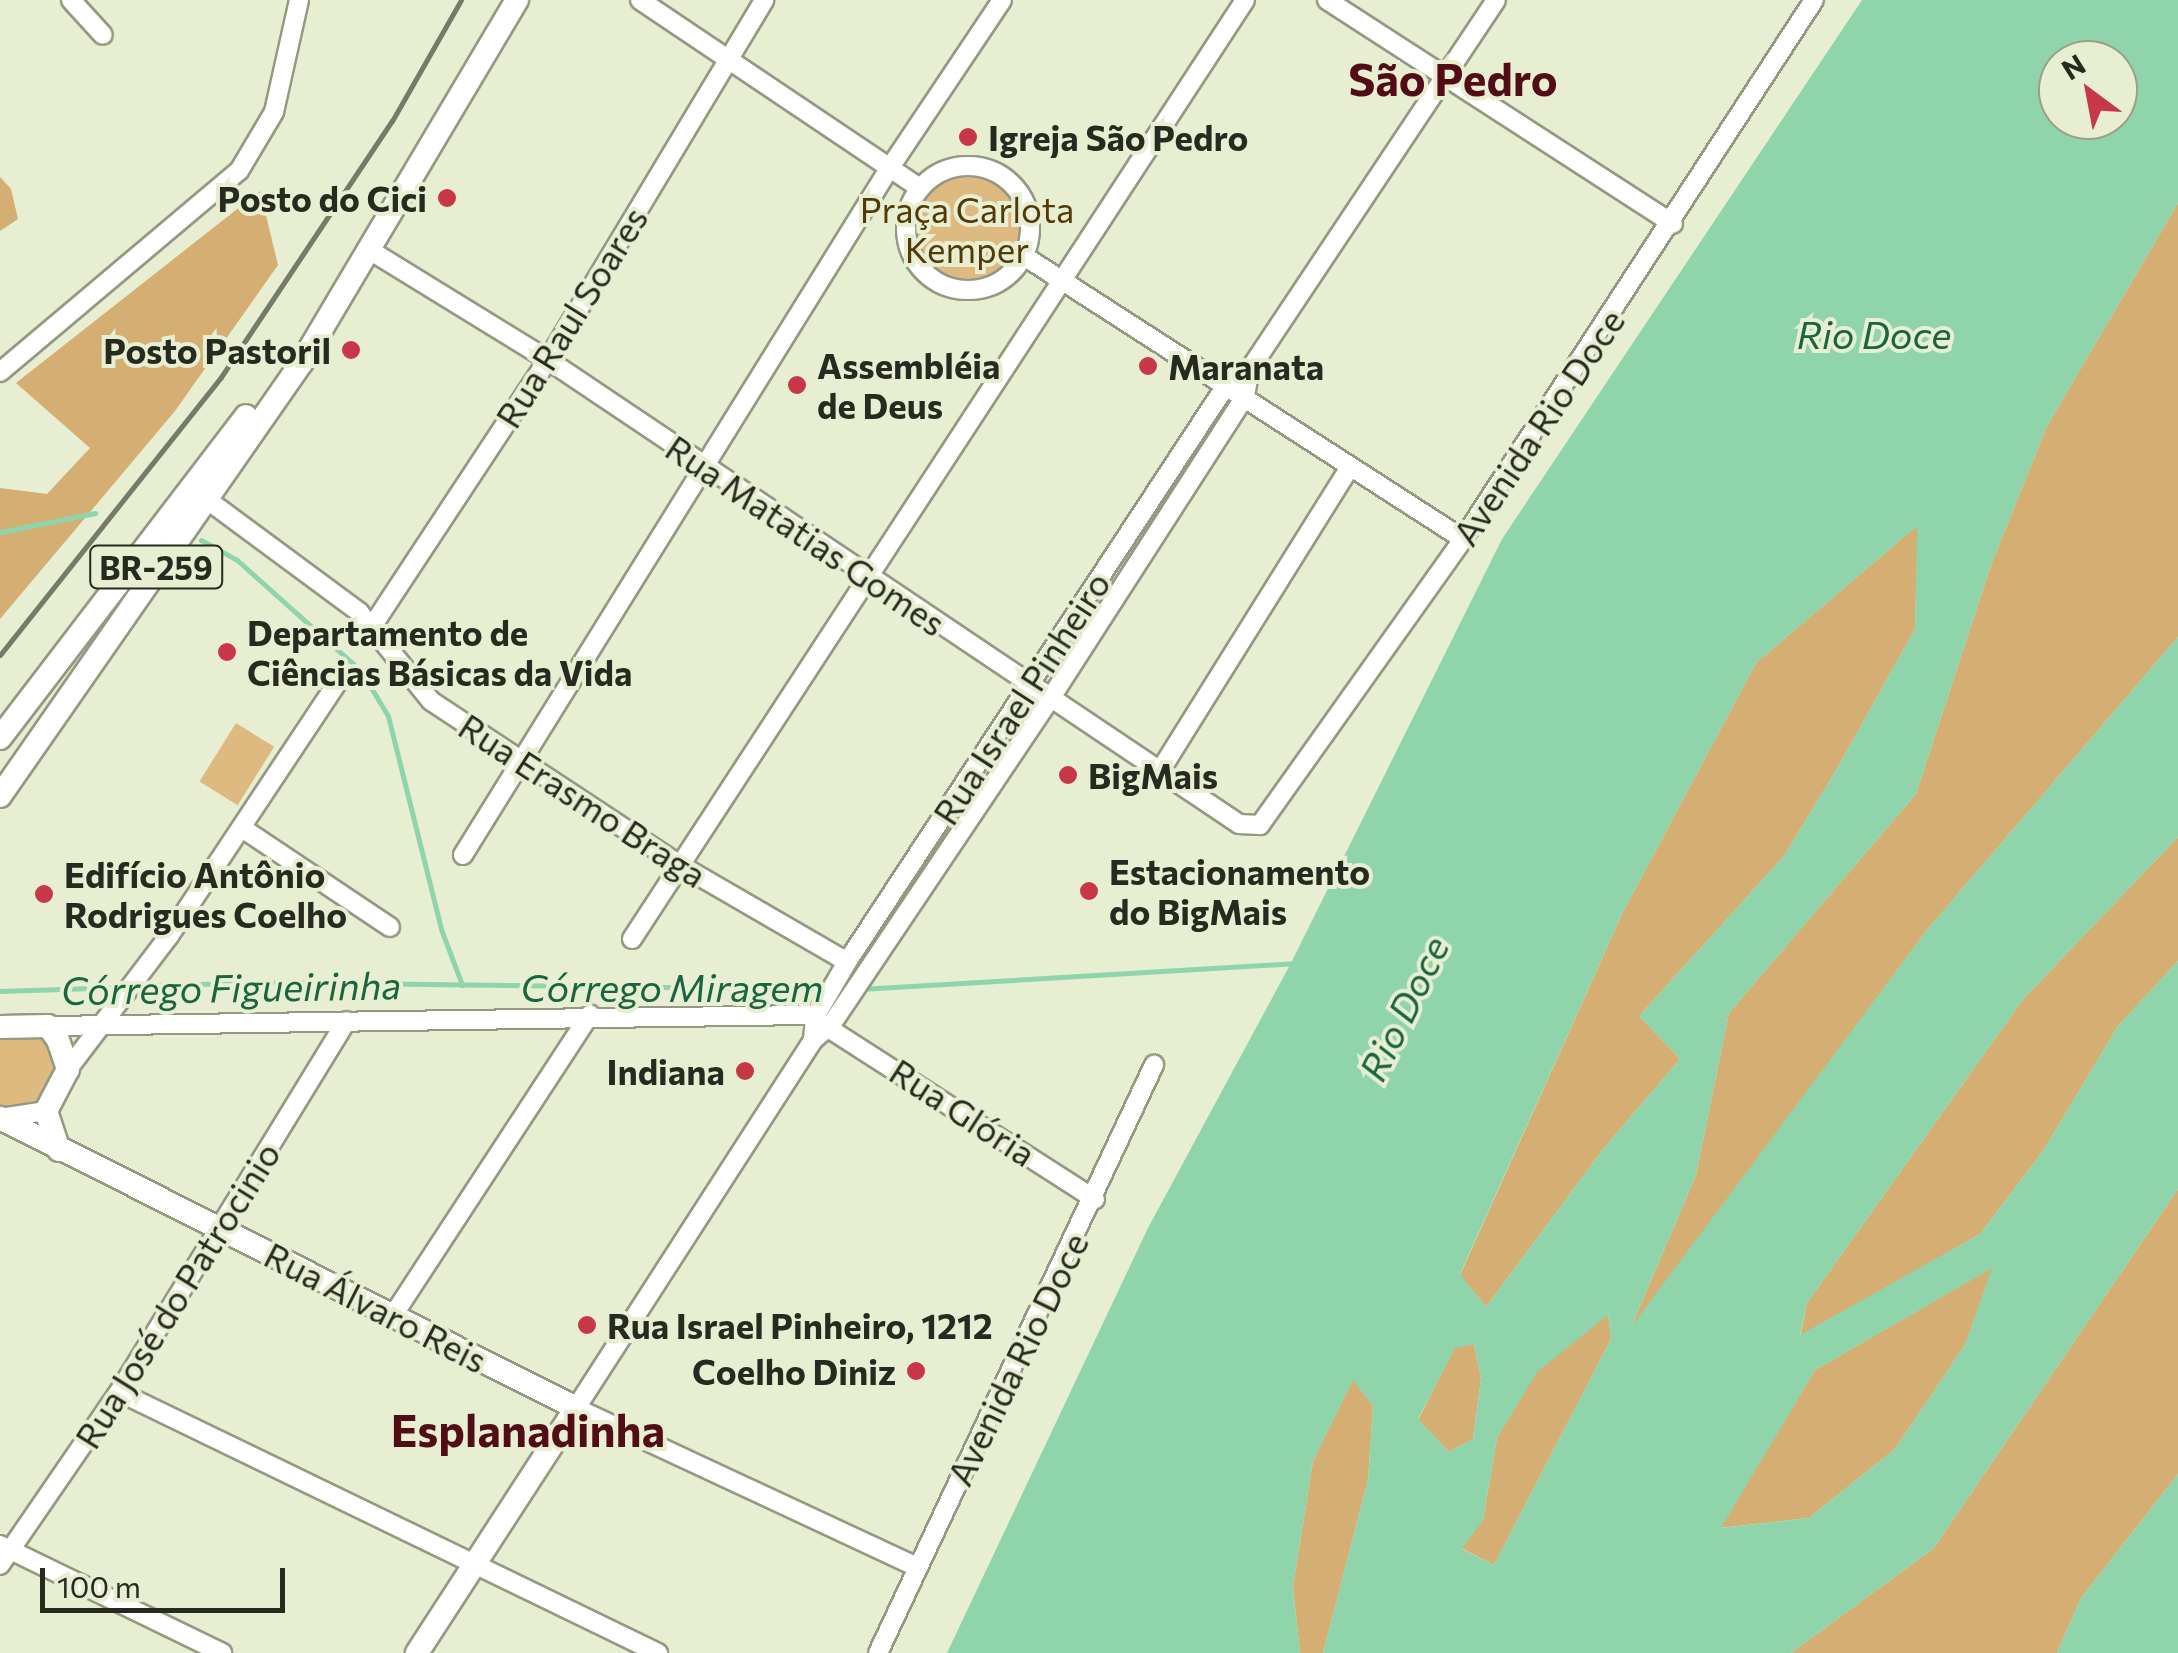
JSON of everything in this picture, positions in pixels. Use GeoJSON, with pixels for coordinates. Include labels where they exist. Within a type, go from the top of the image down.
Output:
{"type":"FeatureCollection","features":[{"type":"Feature","properties":{"kind":"main road","name":"BR-259"},"geometry":{"type":"LineString","coordinates":[[0,796],[314,339],[371,251],[517,0]]}},
{"type":"Feature","properties":{"kind":"main road","name":"BR-259"},"geometry":{"type":"LineString","coordinates":[[0,738],[292,356],[314,339]]}},
{"type":"Feature","properties":{"kind":"main road"},"geometry":{"type":"LineString","coordinates":[[32,696],[60,712]]}},
{"type":"Feature","properties":{"kind":"main road"},"geometry":{"type":"LineString","coordinates":[[0,1027],[48,1026],[68,1070],[46,1111],[59,1150]]}},
{"type":"Feature","properties":{"kind":"main road","name":"Rua Álvaro Reis"},"geometry":{"type":"LineString","coordinates":[[0,1118],[576,1408]]}},
{"type":"Feature","properties":{"kind":"main road","name":"Rua Israel Pinheiro"},"geometry":{"type":"LineString","coordinates":[[417,1653],[576,1408]]}},
{"type":"Feature","properties":{"kind":"street"},"geometry":{"type":"LineString","coordinates":[[70,0],[103,35]]}},
{"type":"Feature","properties":{"kind":"street"},"geometry":{"type":"LineString","coordinates":[[0,372],[239,171],[274,112],[299,0]]}},
{"type":"Feature","properties":{"kind":"street"},"geometry":{"type":"LineString","coordinates":[[640,0],[729,56],[920,188]]}},
{"type":"Feature","properties":{"kind":"street","name":"Rua Raul Soares"},"geometry":{"type":"LineString","coordinates":[[371,628],[548,360],[764,0]]}},
{"type":"Feature","properties":{"kind":"street"},"geometry":{"type":"LineString","coordinates":[[462,855],[890,169],[1002,0]]}},
{"type":"Feature","properties":{"kind":"street"},"geometry":{"type":"LineString","coordinates":[[632,939],[1245,0]]}},
{"type":"Feature","properties":{"kind":"street"},"geometry":{"type":"LineString","coordinates":[[1327,0],[1673,224]]}},
{"type":"Feature","properties":{"kind":"street","name":"Rua Israel Pinheiro"},"geometry":{"type":"LineString","coordinates":[[823,1021],[825,997],[847,962],[1227,384],[1250,369],[1496,0]]}},
{"type":"Feature","properties":{"kind":"street","name":"Avenida Rio Doce"},"geometry":{"type":"LineString","coordinates":[[1239,824],[1268,820],[1464,539],[1673,224],[1814,0]]}},
{"type":"Feature","properties":{"kind":"street"},"geometry":{"type":"LineString","coordinates":[[974,166],[1011,182],[1030,216],[1024,256],[1012,273],[984,288],[953,289],[934,281],[908,248],[905,227],[920,188],[935,175],[974,166]]}},
{"type":"Feature","properties":{"kind":"street","name":"Rua Matatias Gomes"},"geometry":{"type":"LineString","coordinates":[[371,251],[548,360],[1239,824]]}},
{"type":"Feature","properties":{"kind":"street"},"geometry":{"type":"LineString","coordinates":[[1024,256],[1464,539]]}},
{"type":"Feature","properties":{"kind":"street","name":"Rua Israel Pinheiro"},"geometry":{"type":"LineString","coordinates":[[576,1408],[823,1021],[847,1001],[1052,696],[1245,396],[1250,369]]}},
{"type":"Feature","properties":{"kind":"street"},"geometry":{"type":"LineString","coordinates":[[1160,771],[1350,467]]}},
{"type":"Feature","properties":{"kind":"street","name":"Rua Erasmo Braga"},"geometry":{"type":"LineString","coordinates":[[204,498],[304,566],[371,628],[431,701],[680,865],[847,962]]}},
{"type":"Feature","properties":{"kind":"street"},"geometry":{"type":"LineString","coordinates":[[68,1070],[152,960],[340,679]]}},
{"type":"Feature","properties":{"kind":"street"},"geometry":{"type":"LineString","coordinates":[[242,828],[390,927]]}},
{"type":"Feature","properties":{"kind":"street"},"geometry":{"type":"LineString","coordinates":[[48,1026],[590,1014],[823,1021]]}},
{"type":"Feature","properties":{"kind":"street"},"geometry":{"type":"LineString","coordinates":[[394,1314],[590,1014]]}},
{"type":"Feature","properties":{"kind":"street","name":"Rua Glória"},"geometry":{"type":"LineString","coordinates":[[823,1021],[1095,1198]]}},
{"type":"Feature","properties":{"kind":"street","name":"Rua José do Patrocinio"},"geometry":{"type":"LineString","coordinates":[[3,1553],[120,1392],[346,1022]]}},
{"type":"Feature","properties":{"kind":"street","name":"Avenida Rio Doce"},"geometry":{"type":"LineString","coordinates":[[878,1653],[1095,1198],[1154,1064]]}},
{"type":"Feature","properties":{"kind":"street"},"geometry":{"type":"LineString","coordinates":[[0,1118],[46,1111]]}},
{"type":"Feature","properties":{"kind":"street"},"geometry":{"type":"LineString","coordinates":[[120,1392],[478,1561],[658,1653]]}},
{"type":"Feature","properties":{"kind":"street","name":"Rua Álvaro Reis"},"geometry":{"type":"LineString","coordinates":[[576,1408],[917,1567]]}},
{"type":"Feature","properties":{"kind":"street"},"geometry":{"type":"LineString","coordinates":[[3,1553],[222,1653]]}},
{"type":"Feature","properties":{"kind":"green space","name":"Praça Carlota Kemper"},"geometry":{"type":"Polygon","coordinates":[[[967,176],[987,180],[1004,192],[1016,209],[1020,229],[1016,249],[1004,266],[987,278],[967,282],[947,278],[930,266],[918,249],[914,229],[918,209],[930,192],[947,180],[967,176]]]}},
{"type":"Feature","properties":{"kind":"green space"},"geometry":{"type":"Polygon","coordinates":[[[236,723],[274,747],[238,805],[199,782],[236,723]]]}},
{"type":"Feature","properties":{"kind":"green space"},"geometry":{"type":"Polygon","coordinates":[[[51,1026],[67,1054],[45,1110],[0,1117],[0,1029],[51,1026]]]}},
{"type":"Feature","properties":{"kind":"shaded area"},"geometry":{"type":"Polygon","coordinates":[[[0,177],[11,189],[18,219],[0,231],[0,177]]]}},
{"type":"Feature","properties":{"kind":"shaded area"},"geometry":{"type":"Polygon","coordinates":[[[260,191],[278,265],[175,411],[0,619],[0,488],[47,494],[90,448],[16,383],[260,191]]]}},
{"type":"Feature","properties":{"kind":"shaded area"},"geometry":{"type":"Polygon","coordinates":[[[2178,203],[2178,637],[1927,930],[1629,1332],[1696,1175],[1729,1013],[1916,794],[1991,565],[2047,426],[2178,203]]]}},
{"type":"Feature","properties":{"kind":"shaded area"},"geometry":{"type":"Polygon","coordinates":[[[1918,525],[1915,629],[1838,767],[1784,856],[1639,1016],[1680,1059],[1604,1148],[1486,1307],[1460,1275],[1622,914],[1756,663],[1918,525]]]}},
{"type":"Feature","properties":{"kind":"shaded area"},"geometry":{"type":"Polygon","coordinates":[[[2178,837],[2178,961],[2118,1026],[2043,1151],[1980,1234],[1800,1337],[1807,1303],[2024,998],[2178,837]]]}},
{"type":"Feature","properties":{"kind":"shaded area"},"geometry":{"type":"Polygon","coordinates":[[[2178,1189],[2178,1474],[2081,1598],[2057,1653],[1791,1653],[1934,1548],[2178,1189]]]}},
{"type":"Feature","properties":{"kind":"shaded area"},"geometry":{"type":"Polygon","coordinates":[[[1993,1267],[1965,1345],[1895,1449],[1809,1518],[1720,1528],[1815,1370],[1993,1267]]]}},
{"type":"Feature","properties":{"kind":"shaded area"},"geometry":{"type":"Polygon","coordinates":[[[1608,1314],[1611,1339],[1494,1565],[1461,1548],[1483,1520],[1497,1438],[1537,1371],[1608,1314]]]}},
{"type":"Feature","properties":{"kind":"shaded area"},"geometry":{"type":"Polygon","coordinates":[[[1474,1344],[1481,1379],[1473,1439],[1449,1452],[1418,1420],[1455,1347],[1474,1344]]]}},
{"type":"Feature","properties":{"kind":"shaded area"},"geometry":{"type":"Polygon","coordinates":[[[1353,1379],[1373,1406],[1368,1480],[1323,1653],[1300,1653],[1293,1587],[1313,1461],[1353,1379]]]}},
{"type":"Feature","properties":{"kind":"water","name":"Rio Doce"},"geometry":{"type":"Polygon","coordinates":[[[1862,0],[2178,0],[2178,203],[2047,426],[1991,565],[1916,794],[1729,1013],[1696,1175],[1631,1327],[1927,930],[2178,637],[2178,837],[2024,998],[1807,1303],[1800,1335],[1980,1234],[2043,1151],[2118,1026],[2178,961],[2178,1189],[1934,1548],[1791,1653],[1323,1653],[1368,1480],[1373,1406],[1353,1380],[1313,1461],[1293,1587],[1300,1653],[947,1653],[1148,1228],[1291,963],[1502,539],[1862,0]],[[1917,526],[1756,663],[1622,914],[1460,1274],[1486,1307],[1604,1148],[1680,1059],[1639,1016],[1784,856],[1838,767],[1915,629],[1917,526]],[[1992,1268],[1815,1370],[1721,1528],[1809,1518],[1895,1449],[1965,1345],[1992,1268]],[[1608,1315],[1537,1372],[1497,1438],[1483,1520],[1462,1549],[1494,1565],[1611,1339],[1608,1315]],[[1474,1344],[1455,1348],[1418,1419],[1449,1452],[1473,1439],[1481,1379],[1474,1344]]]}},
{"type":"Feature","properties":{"kind":"water"},"geometry":{"type":"Polygon","coordinates":[[[2178,1474],[2178,1653],[2057,1653],[2081,1598],[2178,1474]]]}},
{"type":"Feature","properties":{"kind":"waterway","name":"Córrego Miragem"},"geometry":{"type":"LineString","coordinates":[[0,532],[95,513]]}},
{"type":"Feature","properties":{"kind":"waterway","name":"Córrego Miragem"},"geometry":{"type":"LineString","coordinates":[[201,540],[237,560],[361,671],[388,716],[441,929],[462,985]]}},
{"type":"Feature","properties":{"kind":"waterway","name":"Córrego Miragem"},"geometry":{"type":"LineString","coordinates":[[860,989],[1293,963]]}},
{"type":"Feature","properties":{"kind":"waterway","name":"Córrego Miragem"},"geometry":{"type":"LineString","coordinates":[[135,986],[261,982],[824,989]]}},
{"type":"Feature","properties":{"kind":"waterway","name":"Córrego Figueirinha"},"geometry":{"type":"LineString","coordinates":[[0,991],[124,987]]}},
{"type":"Feature","properties":{"kind":"railway"},"geometry":{"type":"LineString","coordinates":[[0,655],[221,377],[392,121],[461,0]]}},
{"type":"Feature","properties":{"kind":"place","name":"Igreja São Pedro"},"geometry":{"type":"Point","coordinates":[968,137]}},
{"type":"Feature","properties":{"kind":"place","name":"Posto do Cici"},"geometry":{"type":"Point","coordinates":[447,198]}},
{"type":"Feature","properties":{"kind":"place","name":"Posto Pastoril"},"geometry":{"type":"Point","coordinates":[351,350]}},
{"type":"Feature","properties":{"kind":"place","name":"Maranata"},"geometry":{"type":"Point","coordinates":[1148,366]}},
{"type":"Feature","properties":{"kind":"place","name":"Assembléia de Deus"},"geometry":{"type":"Point","coordinates":[797,385]}},
{"type":"Feature","properties":{"kind":"place","name":"Departamento de Ciências Básicas da Vida"},"geometry":{"type":"Point","coordinates":[227,652]}},
{"type":"Feature","properties":{"kind":"place","name":"BigMais"},"geometry":{"type":"Point","coordinates":[1068,775]}},
{"type":"Feature","properties":{"kind":"place","name":"Estacionamento do BigMais"},"geometry":{"type":"Point","coordinates":[1089,891]}},
{"type":"Feature","properties":{"kind":"place","name":"Edifício Antônio Rodrigues Coelho"},"geometry":{"type":"Point","coordinates":[44,894]}},
{"type":"Feature","properties":{"kind":"place","name":"Indiana"},"geometry":{"type":"Point","coordinates":[745,1071]}},
{"type":"Feature","properties":{"kind":"place","name":"Rua Israel Pinheiro, 1212"},"geometry":{"type":"Point","coordinates":[587,1325]}},
{"type":"Feature","properties":{"kind":"place","name":"Coelho Diniz"},"geometry":{"type":"Point","coordinates":[916,1371]}},
{"type":"Feature","properties":{"kind":"district","name":"São Pedro"},"geometry":{"type":"Point","coordinates":[1453,78]}},
{"type":"Feature","properties":{"kind":"district","name":"Esplanadinha"},"geometry":{"type":"Point","coordinates":[528,1429]}}]}
